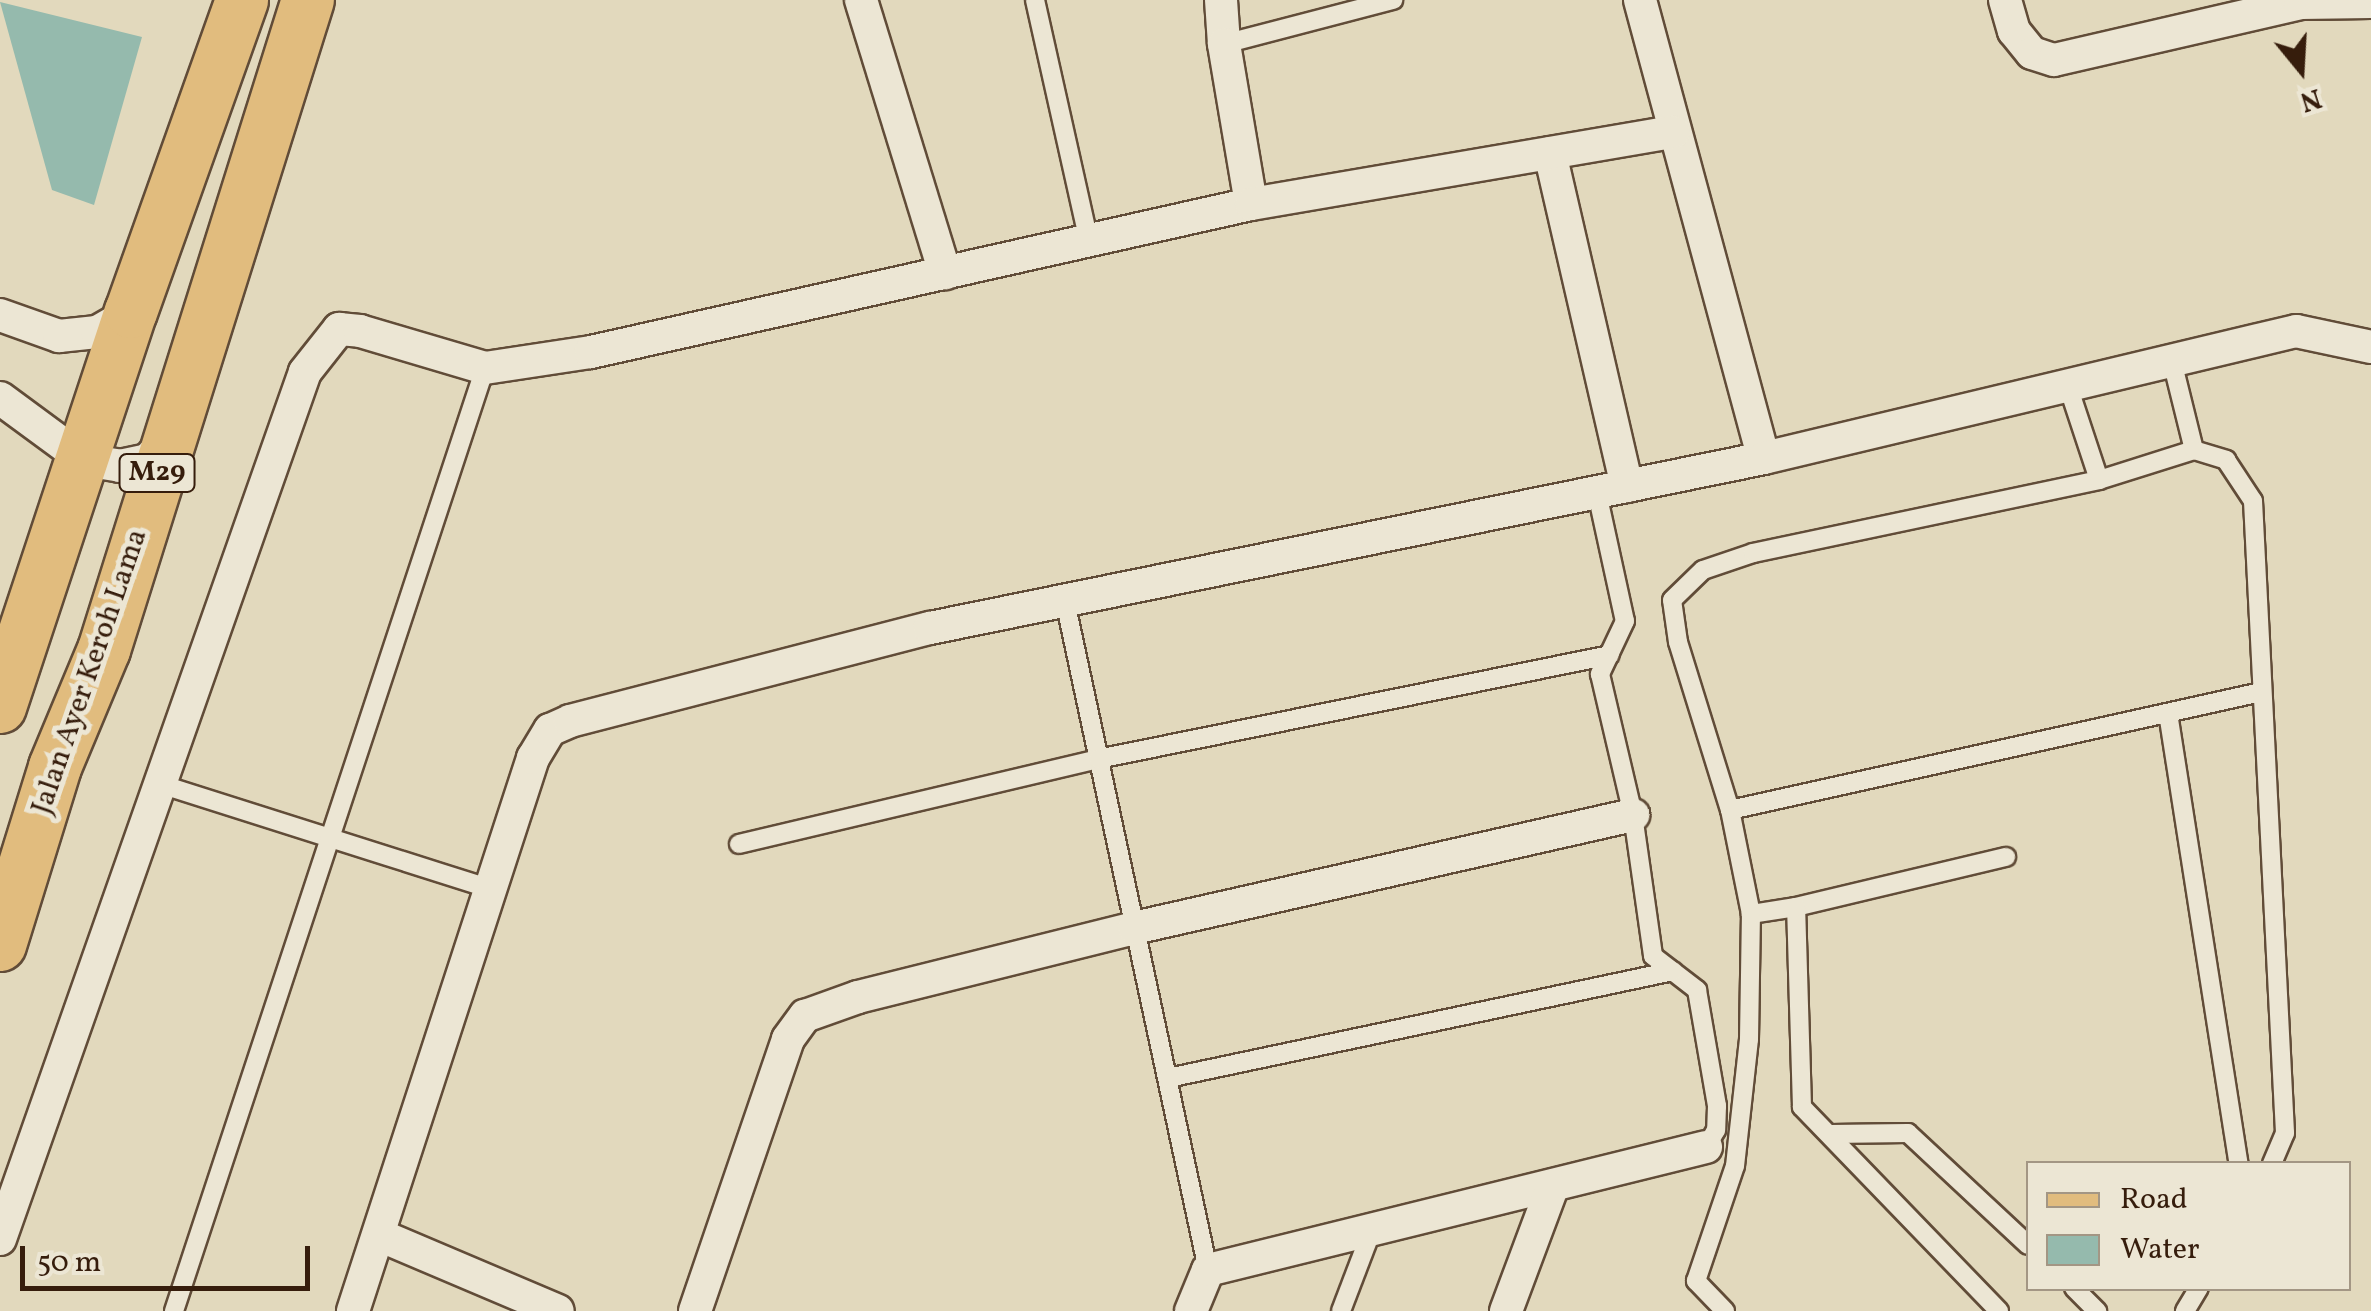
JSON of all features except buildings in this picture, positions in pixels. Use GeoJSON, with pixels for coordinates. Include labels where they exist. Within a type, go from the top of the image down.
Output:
{"type":"FeatureCollection","features":[{"type":"Feature","properties":{"kind":"main road","name":"M29"},"geometry":{"type":"LineString","coordinates":[[0,706],[131,312],[242,0]]}},
{"type":"Feature","properties":{"kind":"main road","name":"Jalan Ayer Keroh Lama"},"geometry":{"type":"LineString","coordinates":[[0,944],[55,767],[104,650],[167,438],[308,0]]}},
{"type":"Feature","properties":{"kind":"street"},"geometry":{"type":"LineString","coordinates":[[861,0],[944,273]]}},
{"type":"Feature","properties":{"kind":"street"},"geometry":{"type":"LineString","coordinates":[[1221,0],[1224,44],[1251,204]]}},
{"type":"Feature","properties":{"kind":"street"},"geometry":{"type":"LineString","coordinates":[[1640,0],[1764,458]]}},
{"type":"Feature","properties":{"kind":"street"},"geometry":{"type":"LineString","coordinates":[[2004,0],[2014,31],[2032,52],[2054,60],[2300,3],[2371,2]]}},
{"type":"Feature","properties":{"kind":"street"},"geometry":{"type":"LineString","coordinates":[[0,1239],[305,372],[318,350],[339,329],[360,331],[485,368],[591,352],[1251,204],[1674,132]]}},
{"type":"Feature","properties":{"kind":"street"},"geometry":{"type":"LineString","coordinates":[[1550,153],[1612,489]]}},
{"type":"Feature","properties":{"kind":"street"},"geometry":{"type":"LineString","coordinates":[[0,316],[59,336],[96,332],[131,312]]}},
{"type":"Feature","properties":{"kind":"street"},"geometry":{"type":"LineString","coordinates":[[353,1311],[533,758],[550,730],[570,721],[910,633],[1764,458],[2296,331],[2371,346]]}},
{"type":"Feature","properties":{"kind":"street"},"geometry":{"type":"LineString","coordinates":[[0,398],[84,460],[120,466],[148,460],[167,438]]}},
{"type":"Feature","properties":{"kind":"street"},"geometry":{"type":"LineString","coordinates":[[695,1311],[788,1039],[805,1016],[858,997],[1134,928],[1633,815]]}},
{"type":"Feature","properties":{"kind":"street"},"geometry":{"type":"LineString","coordinates":[[1191,1311],[1208,1270],[1706,1147]]}},
{"type":"Feature","properties":{"kind":"street"},"geometry":{"type":"LineString","coordinates":[[1506,1311],[1553,1185]]}},
{"type":"Feature","properties":{"kind":"street"},"geometry":{"type":"LineString","coordinates":[[378,1236],[558,1311]]}},
{"type":"Feature","properties":{"kind":"lane"},"geometry":{"type":"LineString","coordinates":[[1036,0],[1089,240]]}},
{"type":"Feature","properties":{"kind":"lane"},"geometry":{"type":"LineString","coordinates":[[1224,44],[1393,0]]}},
{"type":"Feature","properties":{"kind":"lane"},"geometry":{"type":"LineString","coordinates":[[2172,361],[2194,450]]}},
{"type":"Feature","properties":{"kind":"lane"},"geometry":{"type":"LineString","coordinates":[[174,1311],[333,839],[485,368]]}},
{"type":"Feature","properties":{"kind":"lane"},"geometry":{"type":"LineString","coordinates":[[2068,386],[2099,480]]}},
{"type":"Feature","properties":{"kind":"lane"},"geometry":{"type":"LineString","coordinates":[[1725,1311],[1696,1281],[1736,1166],[1748,1039],[1751,914],[1730,810],[1678,642],[1672,600],[1703,570],[1753,554],[2099,480],[2194,450],[2226,460],[2252,502],[2284,1133],[2273,1161]]}},
{"type":"Feature","properties":{"kind":"lane"},"geometry":{"type":"LineString","coordinates":[[1612,489],[1625,621],[1600,674],[1633,815],[1654,956],[1697,990],[1717,1106],[1716,1130],[1706,1147]]}},
{"type":"Feature","properties":{"kind":"lane"},"geometry":{"type":"LineString","coordinates":[[1065,601],[1208,1270]]}},
{"type":"Feature","properties":{"kind":"lane"},"geometry":{"type":"LineString","coordinates":[[739,844],[1098,759],[1610,655]]}},
{"type":"Feature","properties":{"kind":"lane"},"geometry":{"type":"LineString","coordinates":[[1730,810],[2261,692]]}},
{"type":"Feature","properties":{"kind":"lane"},"geometry":{"type":"LineString","coordinates":[[2168,713],[2239,1161]]}},
{"type":"Feature","properties":{"kind":"lane"},"geometry":{"type":"LineString","coordinates":[[160,784],[491,888]]}},
{"type":"Feature","properties":{"kind":"lane"},"geometry":{"type":"LineString","coordinates":[[1751,914],[2006,857]]}},
{"type":"Feature","properties":{"kind":"lane"},"geometry":{"type":"LineString","coordinates":[[1796,907],[1802,1107],[1999,1311]]}},
{"type":"Feature","properties":{"kind":"lane"},"geometry":{"type":"LineString","coordinates":[[1168,1078],[1673,971]]}},
{"type":"Feature","properties":{"kind":"lane"},"geometry":{"type":"LineString","coordinates":[[1831,1134],[1908,1133],[2026,1243]]}},
{"type":"Feature","properties":{"kind":"lane"},"geometry":{"type":"LineString","coordinates":[[1341,1311],[1372,1230]]}},
{"type":"Feature","properties":{"kind":"lane"},"geometry":{"type":"LineString","coordinates":[[2077,1291],[2097,1311]]}},
{"type":"Feature","properties":{"kind":"water"},"geometry":{"type":"Polygon","coordinates":[[[0,2],[142,37],[94,205],[52,190],[0,2]]]}}]}
